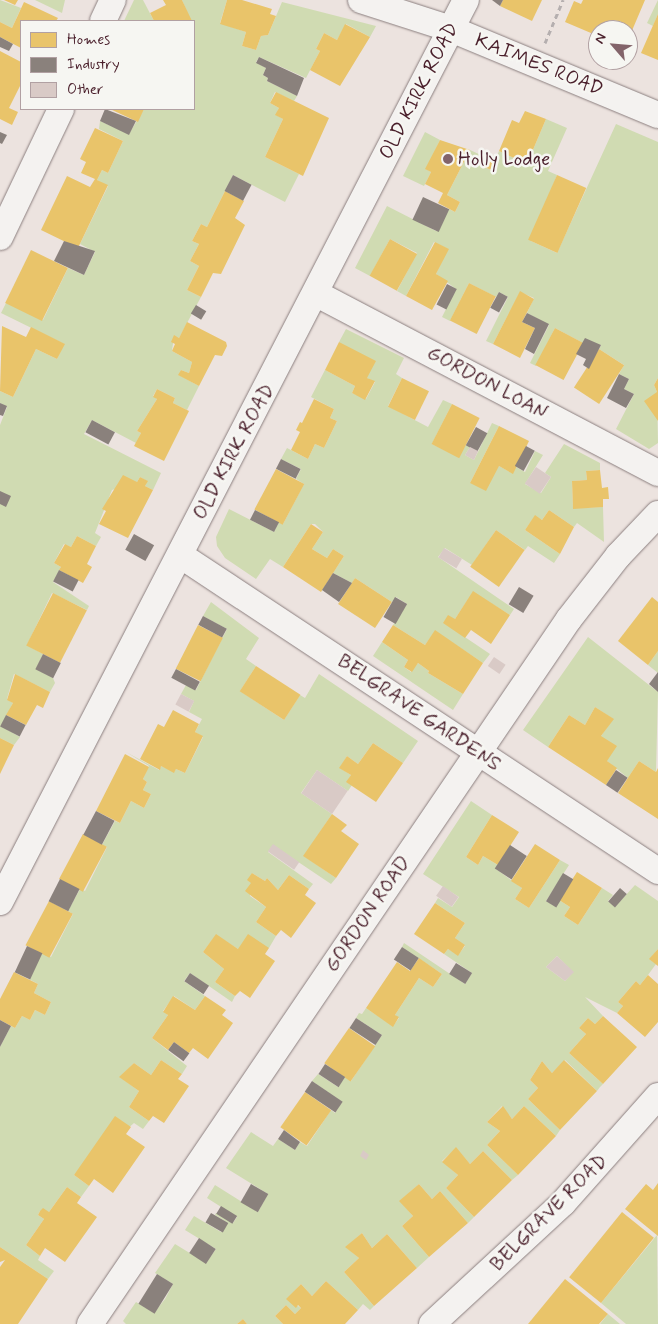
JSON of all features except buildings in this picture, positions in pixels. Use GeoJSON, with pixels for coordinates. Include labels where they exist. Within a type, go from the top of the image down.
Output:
{"type":"FeatureCollection","features":[{"type":"Feature","properties":{"kind":"street"},"geometry":{"type":"LineString","coordinates":[[103,20],[113,0]]}},
{"type":"Feature","properties":{"kind":"street","name":"KAIMES ROAD"},"geometry":{"type":"LineString","coordinates":[[361,0],[450,29],[658,115]]}},
{"type":"Feature","properties":{"kind":"street","name":"OLD KIRK ROAD"},"geometry":{"type":"LineString","coordinates":[[0,902],[316,294],[466,0]]}},
{"type":"Feature","properties":{"kind":"street"},"geometry":{"type":"LineString","coordinates":[[0,237],[61,110]]}},
{"type":"Feature","properties":{"kind":"street","name":"GORDON LOAN"},"geometry":{"type":"LineString","coordinates":[[316,294],[658,473]]}},
{"type":"Feature","properties":{"kind":"street","name":"GORDON ROAD"},"geometry":{"type":"LineString","coordinates":[[90,1324],[592,588],[658,514]]}},
{"type":"Feature","properties":{"kind":"street","name":"BELGRAVE GARDENS"},"geometry":{"type":"LineString","coordinates":[[180,555],[658,871]]}},
{"type":"Feature","properties":{"kind":"street","name":"BELGRAVE ROAD"},"geometry":{"type":"LineString","coordinates":[[432,1324],[563,1204],[658,1096]]}},
{"type":"Feature","properties":{"kind":"path"},"geometry":{"type":"LineString","coordinates":[[536,64],[563,0]]}},
{"type":"Feature","properties":{"kind":"green space"},"geometry":{"type":"Polygon","coordinates":[[[0,0],[21,8],[12,28],[0,22],[0,0]]]}},
{"type":"Feature","properties":{"kind":"green space"},"geometry":{"type":"Polygon","coordinates":[[[35,0],[65,0],[62,13],[35,0]]]}},
{"type":"Feature","properties":{"kind":"green space"},"geometry":{"type":"Polygon","coordinates":[[[134,0],[143,0],[153,20],[124,20],[134,0]]]}},
{"type":"Feature","properties":{"kind":"green space"},"geometry":{"type":"Polygon","coordinates":[[[182,0],[227,0],[220,23],[246,32],[242,46],[256,50],[261,36],[268,35],[282,2],[376,26],[370,37],[346,24],[337,40],[324,33],[316,49],[320,51],[306,78],[259,57],[256,62],[266,68],[263,75],[268,78],[267,81],[297,96],[294,101],[275,92],[270,103],[279,108],[276,115],[283,119],[265,157],[299,174],[285,202],[233,175],[207,227],[201,224],[192,241],[199,244],[190,261],[199,266],[187,290],[201,297],[179,338],[174,336],[172,351],[192,362],[189,373],[181,370],[179,375],[199,386],[187,410],[173,403],[175,398],[157,389],[153,396],[157,399],[137,431],[141,433],[136,443],[92,420],[84,434],[161,473],[153,490],[145,486],[147,481],[140,477],[137,482],[112,490],[95,533],[101,537],[96,546],[77,536],[71,547],[64,544],[54,563],[61,567],[53,582],[89,606],[87,610],[52,593],[27,645],[43,654],[36,669],[53,678],[55,683],[50,692],[14,674],[7,699],[13,703],[1,726],[20,737],[14,745],[0,738],[0,425],[7,407],[0,403],[0,391],[13,397],[36,349],[57,359],[64,344],[1,313],[6,303],[43,320],[68,268],[84,275],[95,252],[80,244],[108,186],[97,180],[102,170],[108,173],[123,141],[99,129],[100,121],[129,134],[143,110],[195,110],[195,20],[191,20],[182,0]]]}},
{"type":"Feature","properties":{"kind":"green space"},"geometry":{"type":"Polygon","coordinates":[[[658,0],[658,14],[653,26],[647,23],[658,0]]]}},
{"type":"Feature","properties":{"kind":"green space"},"geometry":{"type":"Polygon","coordinates":[[[546,119],[567,128],[548,171],[557,175],[531,241],[557,253],[616,124],[658,142],[658,378],[654,385],[657,392],[658,443],[649,449],[616,429],[634,394],[624,389],[629,379],[619,374],[624,365],[599,349],[601,345],[583,343],[555,328],[536,366],[530,363],[549,325],[527,313],[534,298],[520,292],[493,344],[486,341],[508,297],[499,292],[496,297],[469,283],[450,321],[442,317],[456,289],[436,274],[448,249],[434,242],[406,296],[397,291],[417,253],[390,239],[370,276],[355,268],[387,206],[436,231],[449,209],[455,212],[460,202],[447,195],[470,150],[483,156],[487,153],[482,166],[491,170],[499,151],[527,164],[546,119]]]}},
{"type":"Feature","properties":{"kind":"green space"},"geometry":{"type":"Polygon","coordinates":[[[425,132],[440,140],[426,169],[431,172],[424,186],[403,176],[425,132]]]}},
{"type":"Feature","properties":{"kind":"green space"},"geometry":{"type":"Polygon","coordinates":[[[346,329],[404,358],[396,374],[402,378],[388,406],[428,427],[443,400],[452,404],[432,444],[457,456],[466,445],[470,447],[465,455],[474,460],[492,423],[499,426],[470,483],[499,466],[512,473],[516,467],[525,472],[535,451],[543,455],[525,484],[541,493],[551,477],[545,473],[564,444],[600,463],[600,470],[586,471],[587,480],[572,481],[573,508],[603,507],[604,542],[577,523],[574,527],[549,510],[542,520],[535,516],[525,530],[560,554],[554,563],[528,546],[525,550],[496,530],[472,565],[445,548],[438,557],[514,609],[510,615],[473,592],[455,619],[444,623],[490,654],[483,663],[435,631],[425,645],[393,625],[407,604],[396,597],[392,602],[355,578],[352,583],[333,573],[344,556],[333,549],[327,558],[312,549],[323,532],[315,524],[311,524],[283,567],[270,559],[256,579],[225,558],[217,546],[216,537],[229,509],[274,532],[279,522],[283,524],[304,484],[296,479],[301,469],[281,459],[287,448],[308,459],[315,444],[324,448],[337,421],[330,418],[334,409],[311,397],[325,370],[355,386],[352,393],[366,399],[375,382],[367,378],[339,342],[346,329]]]}},
{"type":"Feature","properties":{"kind":"green space"},"geometry":{"type":"Polygon","coordinates":[[[211,602],[259,638],[246,659],[256,666],[240,691],[284,720],[300,695],[305,698],[319,674],[418,741],[403,763],[373,743],[358,764],[347,756],[340,768],[351,775],[347,782],[352,785],[348,791],[317,770],[301,793],[332,814],[304,856],[336,878],[331,884],[273,845],[268,852],[313,884],[309,889],[289,875],[278,890],[267,878],[265,881],[252,873],[250,896],[266,907],[256,922],[276,936],[269,948],[238,949],[216,935],[203,952],[224,969],[215,982],[235,996],[232,1002],[190,973],[184,981],[205,996],[195,1010],[174,996],[163,1011],[168,1015],[152,1038],[187,1066],[182,1074],[161,1060],[151,1075],[134,1063],[120,1077],[139,1091],[129,1107],[149,1121],[143,1129],[134,1123],[74,1175],[89,1186],[81,1197],[67,1187],[49,1212],[40,1211],[38,1215],[44,1219],[26,1245],[40,1256],[38,1260],[54,1271],[48,1279],[0,1247],[0,1047],[11,1026],[15,1028],[22,1016],[30,1020],[35,1010],[45,1015],[51,1002],[34,993],[38,984],[29,979],[42,953],[51,957],[73,914],[68,911],[80,889],[85,891],[107,847],[102,845],[115,821],[120,823],[131,801],[144,808],[151,794],[143,790],[147,782],[143,779],[149,766],[126,752],[159,770],[161,766],[174,772],[176,769],[185,773],[203,737],[195,732],[202,719],[189,712],[194,701],[181,694],[186,685],[196,690],[227,629],[203,616],[211,602]]]}},
{"type":"Feature","properties":{"kind":"green space"},"geometry":{"type":"Polygon","coordinates":[[[588,637],[658,692],[656,772],[639,761],[628,778],[607,761],[601,736],[613,719],[595,707],[585,725],[569,715],[548,747],[523,730],[588,637]]]}},
{"type":"Feature","properties":{"kind":"green space"},"geometry":{"type":"Polygon","coordinates":[[[382,642],[408,660],[404,667],[411,672],[418,663],[429,671],[428,673],[463,694],[453,710],[373,656],[382,642]]]}},
{"type":"Feature","properties":{"kind":"green space"},"geometry":{"type":"Polygon","coordinates":[[[658,651],[658,673],[648,665],[658,651]]]}},
{"type":"Feature","properties":{"kind":"green space"},"geometry":{"type":"Polygon","coordinates":[[[471,801],[492,815],[466,857],[478,865],[483,856],[498,865],[496,869],[522,888],[515,899],[529,908],[560,860],[569,865],[546,901],[555,906],[559,900],[570,907],[564,916],[578,925],[602,888],[613,895],[608,901],[615,907],[635,885],[658,901],[658,949],[650,959],[656,964],[648,975],[640,985],[636,981],[618,1002],[623,1006],[617,1013],[585,997],[603,1016],[595,1024],[588,1018],[579,1028],[586,1034],[569,1053],[603,1084],[597,1091],[565,1060],[552,1073],[542,1061],[530,1080],[538,1088],[528,1099],[560,1130],[556,1136],[524,1106],[512,1119],[502,1106],[487,1122],[500,1131],[487,1145],[518,1175],[512,1180],[483,1151],[470,1164],[456,1148],[442,1161],[458,1175],[446,1188],[474,1217],[468,1223],[440,1191],[432,1199],[419,1184],[400,1201],[413,1216],[402,1226],[429,1257],[417,1268],[387,1234],[372,1248],[362,1233],[346,1247],[359,1258],[344,1272],[374,1306],[370,1310],[363,1304],[358,1310],[326,1281],[312,1296],[301,1284],[287,1299],[301,1308],[295,1314],[286,1305],[275,1316],[283,1324],[247,1324],[243,1319],[237,1324],[126,1324],[123,1321],[136,1302],[154,1313],[165,1299],[173,1284],[155,1273],[175,1244],[206,1263],[216,1249],[185,1230],[194,1216],[221,1232],[228,1223],[215,1215],[216,1213],[233,1223],[237,1217],[207,1198],[215,1185],[258,1212],[268,1194],[226,1168],[251,1132],[273,1146],[278,1139],[295,1150],[300,1142],[307,1146],[331,1110],[335,1113],[342,1102],[312,1081],[318,1074],[338,1087],[345,1077],[351,1081],[382,1035],[356,1018],[359,1013],[362,1014],[366,1008],[393,1026],[399,1018],[395,1015],[419,978],[433,987],[442,974],[402,947],[404,943],[465,984],[472,973],[444,954],[448,949],[458,955],[465,946],[455,938],[465,923],[435,903],[438,898],[452,907],[459,897],[423,874],[471,801]],[[557,956],[546,967],[565,981],[573,972],[557,956]]]}},
{"type":"Feature","properties":{"kind":"green space"},"geometry":{"type":"Polygon","coordinates":[[[657,1235],[658,1324],[626,1324],[601,1303],[657,1235]]]}},
{"type":"Feature","properties":{"kind":"green space"},"geometry":{"type":"Polygon","coordinates":[[[608,1314],[620,1324],[600,1324],[608,1314]]]}},
{"type":"Feature","properties":{"kind":"place","name":"Holly Lodge"},"geometry":{"type":"Point","coordinates":[448,159]}}]}
